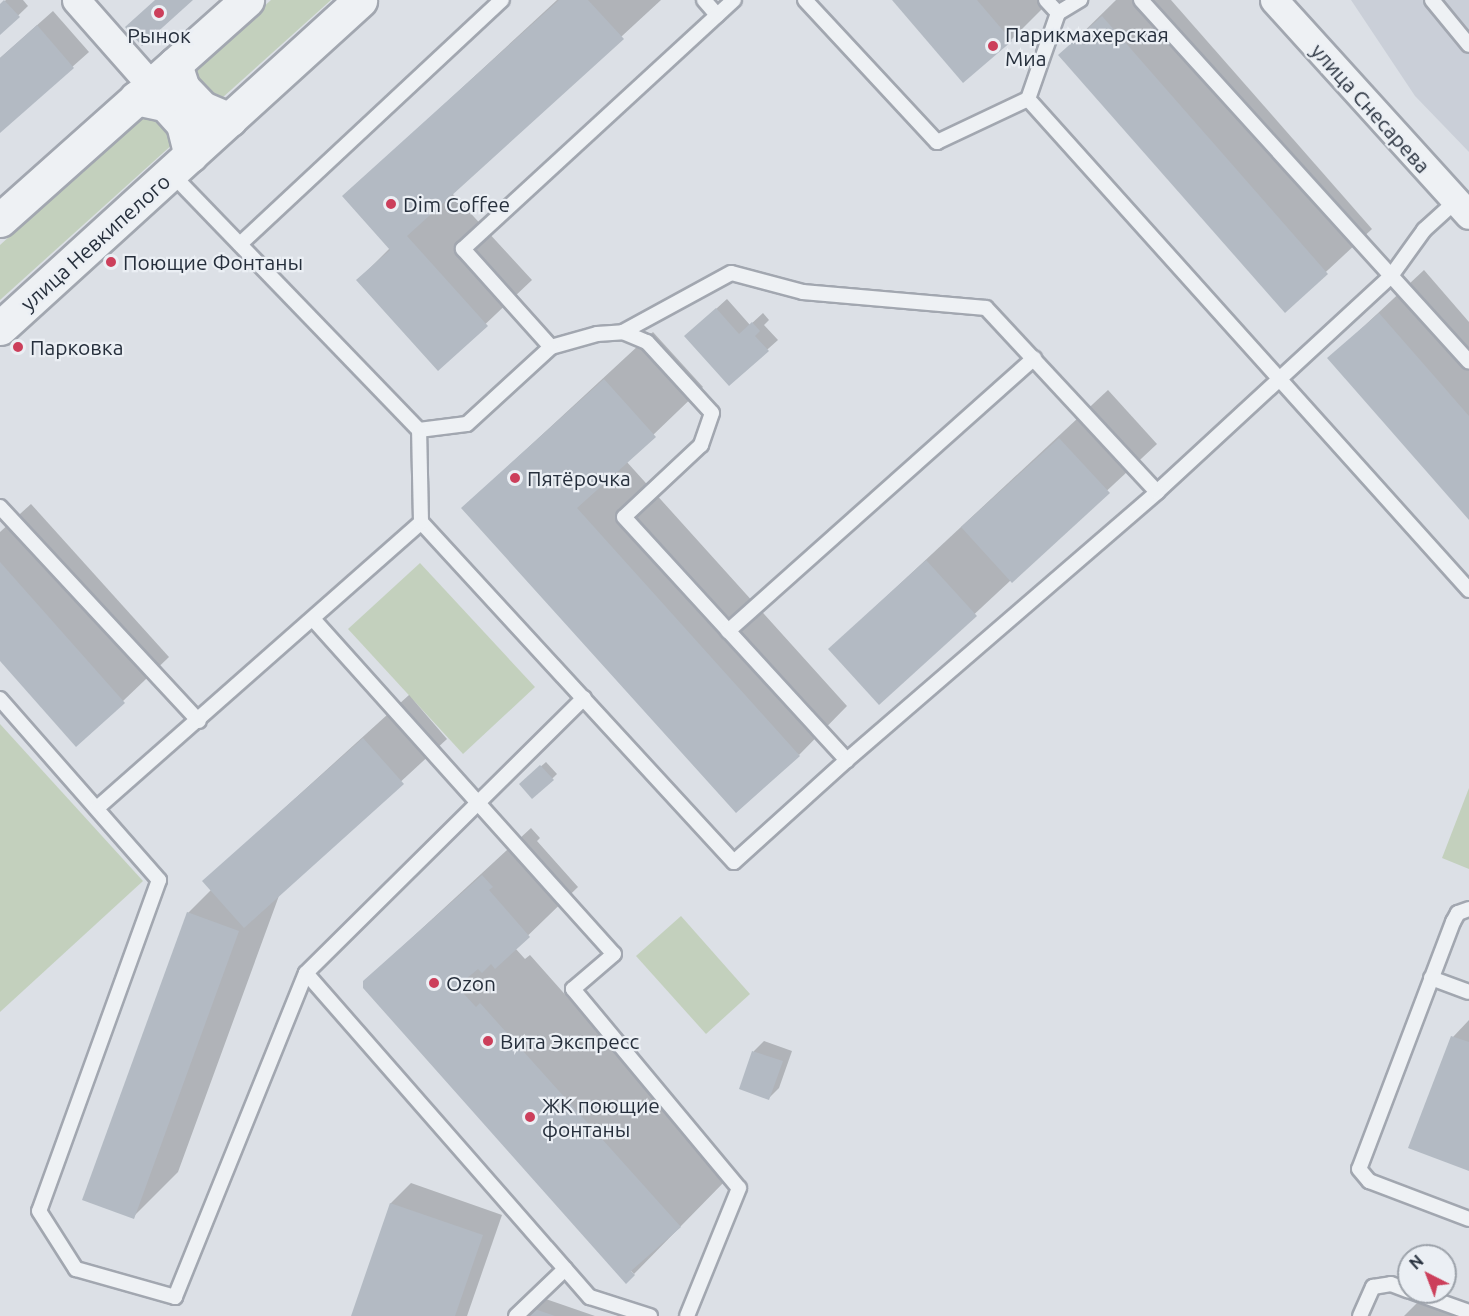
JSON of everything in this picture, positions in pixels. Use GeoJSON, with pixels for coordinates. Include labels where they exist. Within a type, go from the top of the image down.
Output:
{"type":"FeatureCollection","features":[{"type":"Feature","properties":{"kind":"street"},"geometry":{"type":"LineString","coordinates":[[76,0],[154,82],[165,104],[183,124],[181,164]]}},
{"type":"Feature","properties":{"kind":"street"},"geometry":{"type":"LineString","coordinates":[[0,220],[247,0]]}},
{"type":"Feature","properties":{"kind":"street","name":"улица Невкипелого"},"geometry":{"type":"LineString","coordinates":[[0,328],[360,0]]}},
{"type":"Feature","properties":{"kind":"street","name":"улица Снесарева"},"geometry":{"type":"LineString","coordinates":[[1274,0],[1462,208]]}},
{"type":"Feature","properties":{"kind":"street"},"geometry":{"type":"LineString","coordinates":[[154,82],[183,88],[202,108],[230,120]]}},
{"type":"Feature","properties":{"kind":"lane"},"geometry":{"type":"LineString","coordinates":[[240,244],[502,0]]}},
{"type":"Feature","properties":{"kind":"lane"},"geometry":{"type":"LineString","coordinates":[[704,0],[717,15]]}},
{"type":"Feature","properties":{"kind":"lane"},"geometry":{"type":"LineString","coordinates":[[551,347],[463,249],[734,0]]}},
{"type":"Feature","properties":{"kind":"lane"},"geometry":{"type":"LineString","coordinates":[[805,0],[937,142],[1028,99],[1058,13],[1080,0]]}},
{"type":"Feature","properties":{"kind":"lane"},"geometry":{"type":"LineString","coordinates":[[1046,0],[1058,13]]}},
{"type":"Feature","properties":{"kind":"lane"},"geometry":{"type":"LineString","coordinates":[[1142,0],[1469,362]]}},
{"type":"Feature","properties":{"kind":"lane"},"geometry":{"type":"LineString","coordinates":[[1432,0],[1469,45]]}},
{"type":"Feature","properties":{"kind":"lane"},"geometry":{"type":"LineString","coordinates":[[1028,99],[1469,590]]}},
{"type":"Feature","properties":{"kind":"lane"},"geometry":{"type":"LineString","coordinates":[[181,164],[240,244],[419,430],[421,522],[734,862],[847,760],[1157,492],[1280,380],[1390,276],[1424,230],[1462,208]]}},
{"type":"Feature","properties":{"kind":"lane"},"geometry":{"type":"LineString","coordinates":[[419,430],[467,424],[551,347],[597,334],[623,332],[731,273],[803,292],[986,308],[1157,492]]}},
{"type":"Feature","properties":{"kind":"lane"},"geometry":{"type":"LineString","coordinates":[[623,332],[647,342],[712,413],[701,445],[624,518],[847,760]]}},
{"type":"Feature","properties":{"kind":"lane"},"geometry":{"type":"LineString","coordinates":[[728,631],[1034,358]]}},
{"type":"Feature","properties":{"kind":"lane"},"geometry":{"type":"LineString","coordinates":[[0,507],[199,721]]}},
{"type":"Feature","properties":{"kind":"lane"},"geometry":{"type":"LineString","coordinates":[[97,808],[199,721],[421,522]]}},
{"type":"Feature","properties":{"kind":"lane"},"geometry":{"type":"LineString","coordinates":[[313,619],[614,954],[573,989],[739,1188],[687,1316]]}},
{"type":"Feature","properties":{"kind":"lane"},"geometry":{"type":"LineString","coordinates":[[0,699],[159,880],[39,1211],[76,1269],[175,1297],[306,973],[584,699]]}},
{"type":"Feature","properties":{"kind":"lane"},"geometry":{"type":"LineString","coordinates":[[1469,909],[1458,914],[1453,922],[1359,1169],[1370,1181],[1469,1219]]}},
{"type":"Feature","properties":{"kind":"lane"},"geometry":{"type":"LineString","coordinates":[[306,973],[591,1297],[651,1316]]}},
{"type":"Feature","properties":{"kind":"lane"},"geometry":{"type":"LineString","coordinates":[[1431,978],[1469,992]]}},
{"type":"Feature","properties":{"kind":"lane"},"geometry":{"type":"LineString","coordinates":[[516,1316],[565,1269]]}},
{"type":"Feature","properties":{"kind":"lane"},"geometry":{"type":"LineString","coordinates":[[1360,1316],[1373,1287],[1390,1284],[1397,1286]]}},
{"type":"Feature","properties":{"kind":"lane"},"geometry":{"type":"LineString","coordinates":[[1447,1304],[1469,1312]]}},
{"type":"Feature","properties":{"kind":"shaded area"},"geometry":{"type":"Polygon","coordinates":[[[1351,0],[1469,0],[1469,152],[1415,96],[1351,0]]]}},
{"type":"Feature","properties":{"kind":"green space"},"geometry":{"type":"Polygon","coordinates":[[[271,0],[331,0],[222,98],[212,96],[195,77],[194,69],[271,0]]]}},
{"type":"Feature","properties":{"kind":"green space"},"geometry":{"type":"Polygon","coordinates":[[[147,112],[155,113],[172,132],[174,143],[0,300],[0,245],[147,112]]]}},
{"type":"Feature","properties":{"kind":"green space"},"geometry":{"type":"Polygon","coordinates":[[[420,563],[535,687],[463,754],[348,629],[420,563]]]}},
{"type":"Feature","properties":{"kind":"green space"},"geometry":{"type":"Polygon","coordinates":[[[0,724],[143,881],[0,1012],[0,724]]]}},
{"type":"Feature","properties":{"kind":"green space"},"geometry":{"type":"Polygon","coordinates":[[[1469,788],[1469,869],[1442,858],[1469,788]]]}},
{"type":"Feature","properties":{"kind":"green space"},"geometry":{"type":"Polygon","coordinates":[[[681,916],[750,994],[706,1034],[636,956],[681,916]]]}},
{"type":"Feature","properties":{"kind":"building"},"geometry":{"type":"Polygon","coordinates":[[[4,0],[20,17],[0,35],[0,4],[4,0]]]}},
{"type":"Feature","properties":{"kind":"building","name":"Рынок"},"geometry":{"type":"Polygon","coordinates":[[[155,0],[193,0],[142,46],[125,27],[155,0]]]}},
{"type":"Feature","properties":{"kind":"building"},"geometry":{"type":"Polygon","coordinates":[[[559,0],[588,0],[624,39],[407,236],[488,326],[438,371],[356,280],[390,250],[342,196],[559,0]]]}},
{"type":"Feature","properties":{"kind":"building"},"geometry":{"type":"Polygon","coordinates":[[[892,0],[977,0],[1012,41],[963,83],[892,0]]]}},
{"type":"Feature","properties":{"kind":"building"},"geometry":{"type":"Polygon","coordinates":[[[1102,16],[1328,274],[1285,313],[1058,55],[1102,16]]]}},
{"type":"Feature","properties":{"kind":"building"},"geometry":{"type":"Polygon","coordinates":[[[37,25],[74,68],[0,133],[0,58],[37,25]]]}},
{"type":"Feature","properties":{"kind":"building"},"geometry":{"type":"Polygon","coordinates":[[[716,308],[739,334],[752,322],[760,331],[755,336],[769,351],[729,386],[684,336],[716,308]]]}},
{"type":"Feature","properties":{"kind":"building"},"geometry":{"type":"Polygon","coordinates":[[[1379,313],[1469,416],[1469,520],[1327,358],[1379,313]]]}},
{"type":"Feature","properties":{"kind":"building"},"geometry":{"type":"Polygon","coordinates":[[[604,379],[656,437],[577,508],[800,756],[736,813],[461,508],[604,379]]]}},
{"type":"Feature","properties":{"kind":"building"},"geometry":{"type":"Polygon","coordinates":[[[1059,438],[1110,493],[1012,583],[961,527],[1059,438]]]}},
{"type":"Feature","properties":{"kind":"building"},"geometry":{"type":"Polygon","coordinates":[[[926,560],[977,616],[879,705],[828,649],[926,560]]]}},
{"type":"Feature","properties":{"kind":"building"},"geometry":{"type":"Polygon","coordinates":[[[0,562],[125,703],[76,747],[0,661],[0,562]]]}},
{"type":"Feature","properties":{"kind":"building"},"geometry":{"type":"Polygon","coordinates":[[[363,738],[404,784],[244,928],[202,881],[363,738]]]}},
{"type":"Feature","properties":{"kind":"building"},"geometry":{"type":"Polygon","coordinates":[[[540,765],[554,780],[532,799],[519,784],[540,765]]]}},
{"type":"Feature","properties":{"kind":"building","name":"ЖК поющие фонтаны"},"geometry":{"type":"Polygon","coordinates":[[[482,875],[493,887],[489,890],[530,937],[495,969],[491,964],[482,973],[478,969],[466,979],[464,994],[476,1007],[480,1003],[681,1227],[631,1271],[635,1275],[626,1284],[363,988],[363,981],[482,875]]]}},
{"type":"Feature","properties":{"kind":"building"},"geometry":{"type":"Polygon","coordinates":[[[187,912],[239,931],[134,1219],[82,1200],[187,912]]]}},
{"type":"Feature","properties":{"kind":"building"},"geometry":{"type":"Polygon","coordinates":[[[1451,1036],[1469,1042],[1469,1171],[1408,1148],[1451,1036]]]}},
{"type":"Feature","properties":{"kind":"building"},"geometry":{"type":"Polygon","coordinates":[[[752,1051],[783,1061],[769,1100],[739,1089],[752,1051]]]}},
{"type":"Feature","properties":{"kind":"building"},"geometry":{"type":"Polygon","coordinates":[[[390,1203],[483,1235],[455,1316],[351,1316],[390,1203]]]}},
{"type":"Feature","properties":{"kind":"building"},"geometry":{"type":"Polygon","coordinates":[[[529,1307],[555,1316],[526,1316],[529,1307]]]}},
{"type":"Feature","properties":{"kind":"place","name":"Рынок"},"geometry":{"type":"Point","coordinates":[159,13]}},
{"type":"Feature","properties":{"kind":"place","name":"Парикмахерская Миа"},"geometry":{"type":"Point","coordinates":[993,46]}},
{"type":"Feature","properties":{"kind":"place","name":"Dim Coffee"},"geometry":{"type":"Point","coordinates":[391,204]}},
{"type":"Feature","properties":{"kind":"place","name":"Поющие Фонтаны"},"geometry":{"type":"Point","coordinates":[111,262]}},
{"type":"Feature","properties":{"kind":"place","name":"Парковка"},"geometry":{"type":"Point","coordinates":[18,347]}},
{"type":"Feature","properties":{"kind":"place","name":"Пятёрочка"},"geometry":{"type":"Point","coordinates":[515,478]}},
{"type":"Feature","properties":{"kind":"place","name":"Ozon"},"geometry":{"type":"Point","coordinates":[434,983]}},
{"type":"Feature","properties":{"kind":"place","name":"Вита Экспресс"},"geometry":{"type":"Point","coordinates":[488,1041]}},
{"type":"Feature","properties":{"kind":"place","name":"ЖК поющие фонтаны"},"geometry":{"type":"Point","coordinates":[530,1117]}}]}
